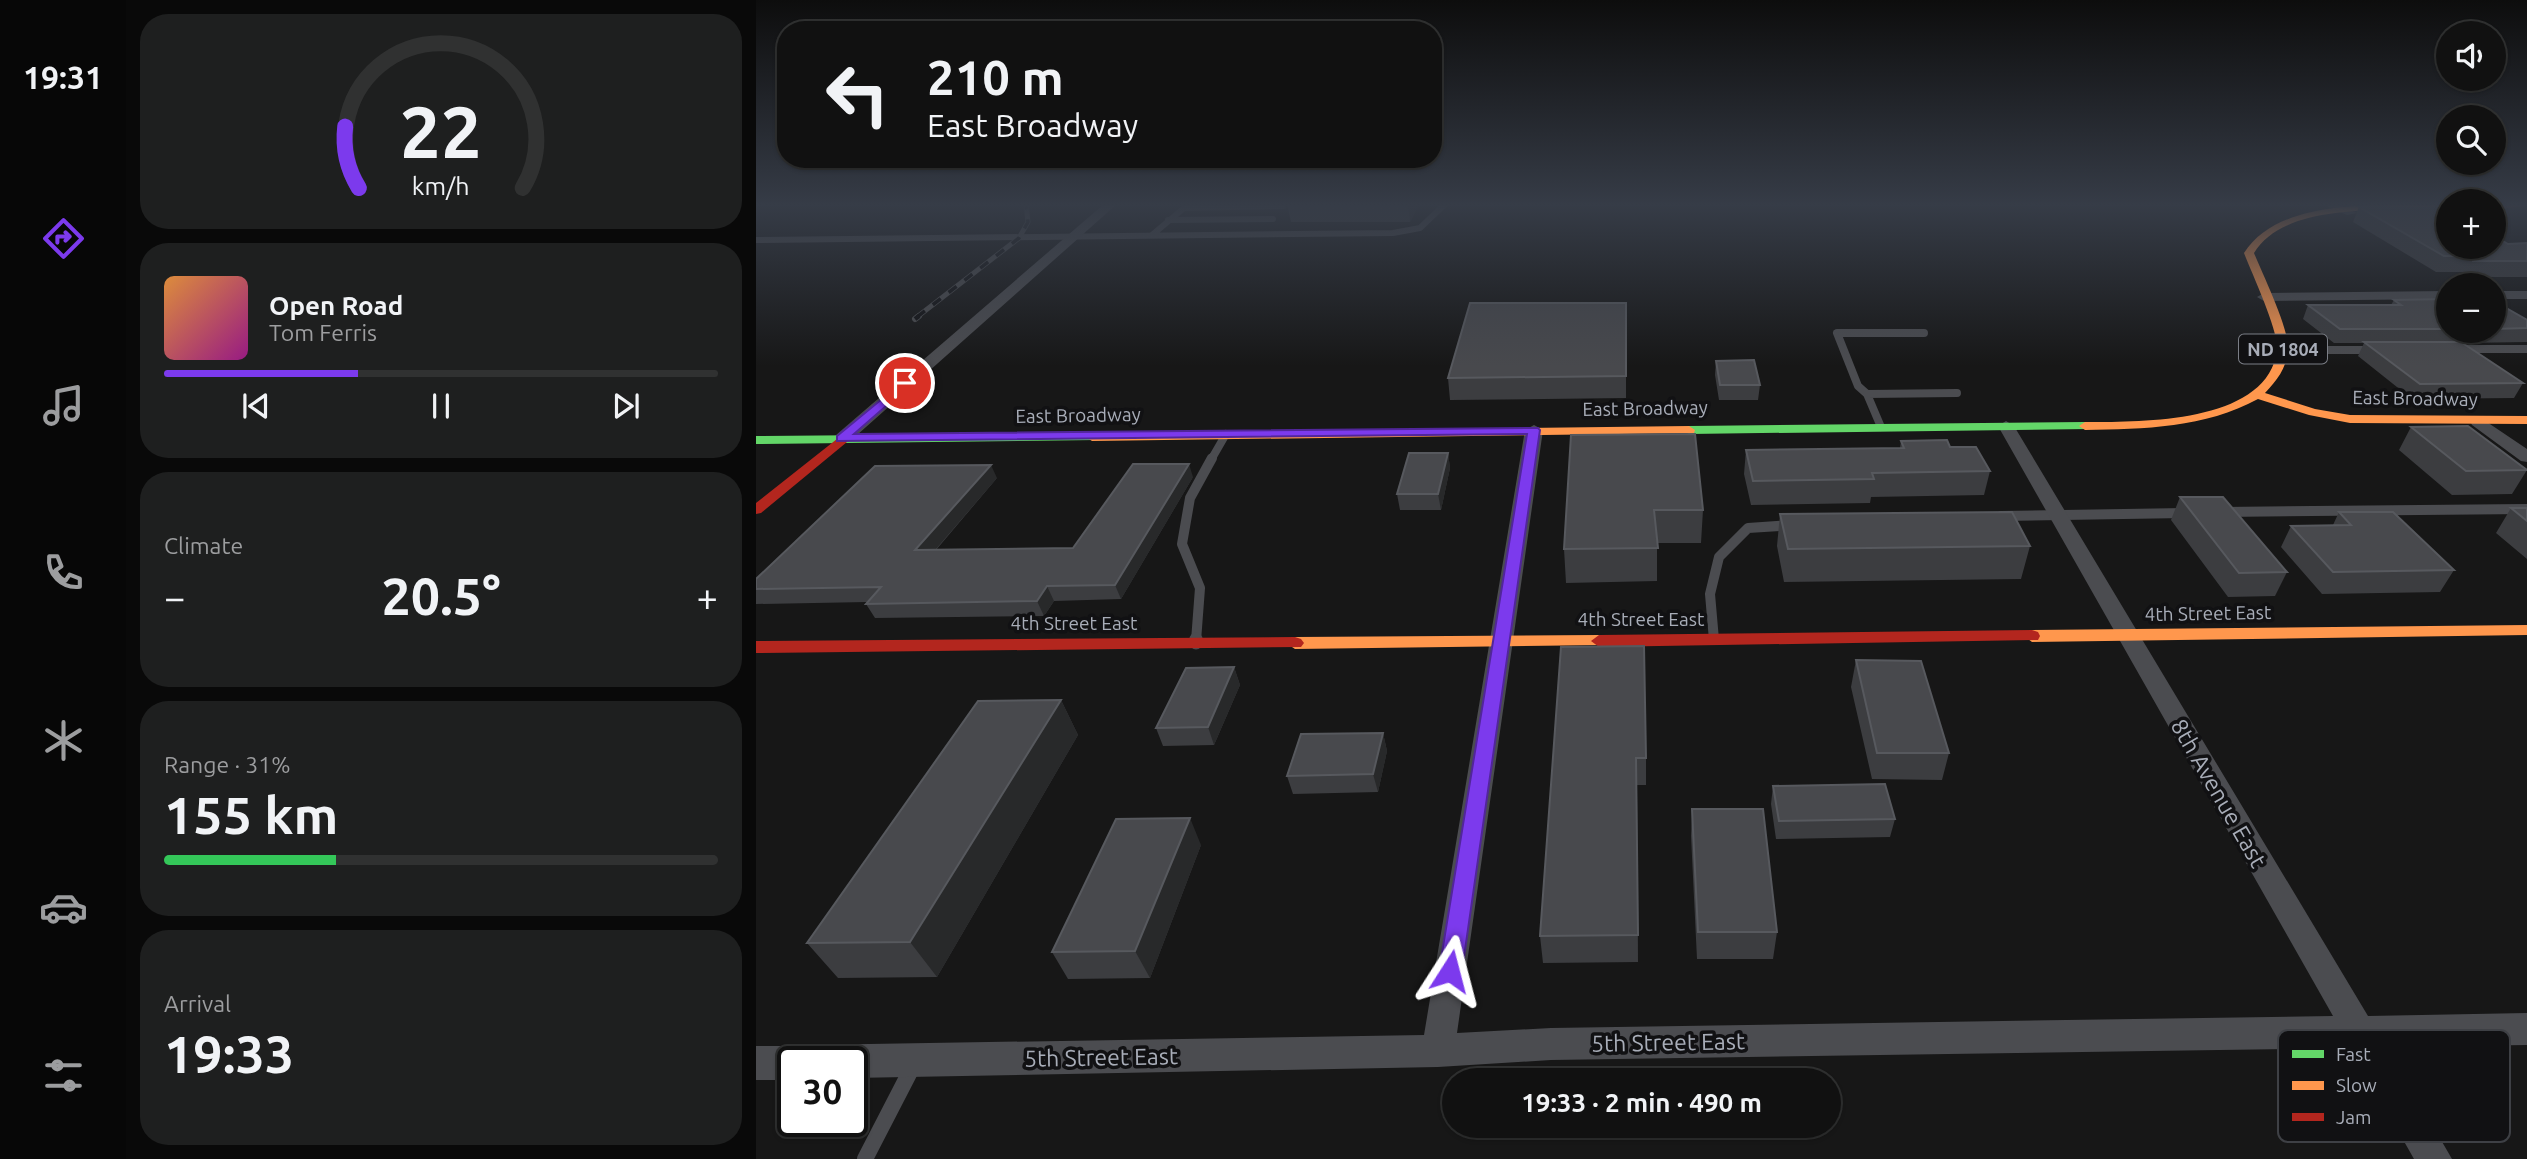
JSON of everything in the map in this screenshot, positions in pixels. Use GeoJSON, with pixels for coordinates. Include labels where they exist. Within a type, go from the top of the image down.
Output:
{"type":"FeatureCollection","features":[{"type":"Feature","properties":{"kind":"main road","name":"ND 1804"},"geometry":{"type":"LineString","coordinates":[[2251,258],[2280,335],[2284,355],[2277,375],[2258,395]]}},
{"type":"Feature","properties":{"kind":"main road","name":"East Broadway"},"geometry":{"type":"LineString","coordinates":[[756,440],[2167,422],[2221,411],[2258,395],[2313,412],[2350,419],[2527,420]]}},
{"type":"Feature","properties":{"kind":"main road"},"geometry":{"type":"LineString","coordinates":[[756,510],[842,439]]}},
{"type":"Feature","properties":{"kind":"main road","name":"4th Street East"},"geometry":{"type":"LineString","coordinates":[[756,647],[1714,640],[2527,630]]}},
{"type":"Feature","properties":{"kind":"street"},"geometry":{"type":"LineString","coordinates":[[842,439],[1048,258]]}},
{"type":"Feature","properties":{"kind":"street"},"geometry":{"type":"LineString","coordinates":[[2264,297],[2436,295]]}},
{"type":"Feature","properties":{"kind":"street"},"geometry":{"type":"LineString","coordinates":[[2506,295],[2527,295]]}},
{"type":"Feature","properties":{"kind":"street"},"geometry":{"type":"LineString","coordinates":[[2478,421],[2527,457]]}},
{"type":"Feature","properties":{"kind":"street","name":"8th Avenue East"},"geometry":{"type":"LineString","coordinates":[[2006,426],[2359,1030]]}},
{"type":"Feature","properties":{"kind":"street"},"geometry":{"type":"LineString","coordinates":[[1438,1051],[1534,430]]}},
{"type":"Feature","properties":{"kind":"street","name":"5th Street East"},"geometry":{"type":"LineString","coordinates":[[2471,1030],[2527,1029]]}},
{"type":"Feature","properties":{"kind":"street","name":"5th Street East"},"geometry":{"type":"LineString","coordinates":[[868,1061],[1438,1051],[1564,1044],[2278,1033]]}},
{"type":"Feature","properties":{"kind":"street"},"geometry":{"type":"LineString","coordinates":[[756,1063],[777,1063]]}},
{"type":"Feature","properties":{"kind":"street","name":"8th Avenue East"},"geometry":{"type":"LineString","coordinates":[[2424,1142],[2434,1159]]}},
{"type":"Feature","properties":{"kind":"lane"},"geometry":{"type":"LineString","coordinates":[[1881,427],[1867,394],[1858,386],[1837,333],[1924,333]]}},
{"type":"Feature","properties":{"kind":"lane"},"geometry":{"type":"LineString","coordinates":[[2445,349],[2527,349]]}},
{"type":"Feature","properties":{"kind":"lane"},"geometry":{"type":"LineString","coordinates":[[2323,350],[2377,350]]}},
{"type":"Feature","properties":{"kind":"lane"},"geometry":{"type":"LineString","coordinates":[[1867,394],[1956,393]]}},
{"type":"Feature","properties":{"kind":"lane"},"geometry":{"type":"LineString","coordinates":[[1196,643],[1200,587],[1182,544],[1189,498],[1226,434]]}},
{"type":"Feature","properties":{"kind":"lane"},"geometry":{"type":"LineString","coordinates":[[2208,512],[2527,509]]}},
{"type":"Feature","properties":{"kind":"lane"},"geometry":{"type":"LineString","coordinates":[[1987,517],[2194,513]]}},
{"type":"Feature","properties":{"kind":"lane"},"geometry":{"type":"LineString","coordinates":[[1714,640],[1710,594],[1719,557],[1748,527],[1800,525]]}},
{"type":"Feature","properties":{"kind":"lane"},"geometry":{"type":"LineString","coordinates":[[865,1159],[916,1060]]}},
{"type":"Feature","properties":{"kind":"building"},"geometry":{"type":"Polygon","coordinates":[[[2527,258],[2527,261],[2473,261],[2473,259],[2527,258]]]}},
{"type":"Feature","properties":{"kind":"building"},"geometry":{"type":"Polygon","coordinates":[[[2436,299],[2436,329],[2340,329],[2308,305],[2401,305],[2394,300],[2436,299]]]}},
{"type":"Feature","properties":{"kind":"building"},"geometry":{"type":"Polygon","coordinates":[[[1470,303],[1626,303],[1626,376],[1448,378],[1470,303]]]}},
{"type":"Feature","properties":{"kind":"building"},"geometry":{"type":"Polygon","coordinates":[[[2506,308],[2527,320],[2527,328],[2506,329],[2506,308]]]}},
{"type":"Feature","properties":{"kind":"building"},"geometry":{"type":"Polygon","coordinates":[[[2364,342],[2463,343],[2523,383],[2420,384],[2364,342]]]}},
{"type":"Feature","properties":{"kind":"building"},"geometry":{"type":"Polygon","coordinates":[[[1754,360],[1760,385],[1720,385],[1716,361],[1754,360]]]}},
{"type":"Feature","properties":{"kind":"building"},"geometry":{"type":"Polygon","coordinates":[[[2468,426],[2527,470],[2466,471],[2411,427],[2468,426]]]}},
{"type":"Feature","properties":{"kind":"building"},"geometry":{"type":"Polygon","coordinates":[[[1695,434],[1703,510],[1654,510],[1658,548],[1564,549],[1571,435],[1695,434]]]}},
{"type":"Feature","properties":{"kind":"building"},"geometry":{"type":"Polygon","coordinates":[[[1947,440],[1950,447],[1976,447],[1990,471],[1872,473],[1874,479],[1753,481],[1746,450],[1904,448],[1901,441],[1947,440]]]}},
{"type":"Feature","properties":{"kind":"building"},"geometry":{"type":"Polygon","coordinates":[[[1409,453],[1448,453],[1438,494],[1397,494],[1409,453]]]}},
{"type":"Feature","properties":{"kind":"building"},"geometry":{"type":"Polygon","coordinates":[[[1133,464],[1189,464],[1115,585],[1047,586],[1037,601],[866,604],[881,587],[756,589],[756,579],[875,466],[991,465],[915,550],[1073,548],[1133,464]]]}},
{"type":"Feature","properties":{"kind":"building"},"geometry":{"type":"Polygon","coordinates":[[[2180,497],[2223,497],[2287,572],[2239,573],[2180,497]]]}},
{"type":"Feature","properties":{"kind":"building"},"geometry":{"type":"Polygon","coordinates":[[[2511,508],[2527,508],[2527,521],[2511,508]]]}},
{"type":"Feature","properties":{"kind":"building"},"geometry":{"type":"Polygon","coordinates":[[[2012,512],[2030,546],[1788,549],[1780,514],[2012,512]]]}},
{"type":"Feature","properties":{"kind":"building"},"geometry":{"type":"Polygon","coordinates":[[[2339,512],[2393,512],[2454,570],[2333,572],[2291,526],[2351,525],[2339,512]]]}},
{"type":"Feature","properties":{"kind":"building"},"geometry":{"type":"Polygon","coordinates":[[[1644,646],[1646,758],[1636,758],[1638,935],[1540,936],[1561,647],[1644,646]]]}},
{"type":"Feature","properties":{"kind":"building"},"geometry":{"type":"Polygon","coordinates":[[[1856,660],[1921,661],[1949,753],[1877,753],[1856,660]]]}},
{"type":"Feature","properties":{"kind":"building"},"geometry":{"type":"Polygon","coordinates":[[[1234,667],[1208,727],[1156,728],[1186,668],[1234,667]]]}},
{"type":"Feature","properties":{"kind":"building"},"geometry":{"type":"Polygon","coordinates":[[[1061,700],[910,942],[807,943],[978,701],[1061,700]]]}},
{"type":"Feature","properties":{"kind":"building"},"geometry":{"type":"Polygon","coordinates":[[[1383,733],[1373,774],[1287,776],[1301,734],[1383,733]]]}},
{"type":"Feature","properties":{"kind":"building"},"geometry":{"type":"Polygon","coordinates":[[[1885,784],[1895,819],[1779,821],[1773,786],[1885,784]]]}},
{"type":"Feature","properties":{"kind":"building"},"geometry":{"type":"Polygon","coordinates":[[[1692,809],[1763,809],[1777,932],[1698,932],[1692,809]]]}},
{"type":"Feature","properties":{"kind":"building"},"geometry":{"type":"Polygon","coordinates":[[[1190,818],[1135,951],[1052,952],[1116,819],[1190,818]]]}},
{"type":"Feature","properties":{"kind":"railway"},"geometry":{"type":"LineString","coordinates":[[917,317],[993,258]]}},
{"type":"Feature","properties":{"kind":"railway"},"geometry":{"type":"LineString","coordinates":[[915,319],[919,316]]}},
{"type":"Feature","properties":{"kind":"traffic: fast"},"geometry":{"type":"LineString","coordinates":[[1689,430],[2085,426]]}},
{"type":"Feature","properties":{"kind":"traffic: fast"},"geometry":{"type":"LineString","coordinates":[[756,440],[1092,437]]}},
{"type":"Feature","properties":{"kind":"traffic: slow"},"geometry":{"type":"LineString","coordinates":[[2085,426],[2139,425],[2204,416],[2233,407],[2258,394],[2276,374],[2283,349],[2274,317],[2251,258]]}},
{"type":"Feature","properties":{"kind":"traffic: slow"},"geometry":{"type":"LineString","coordinates":[[2258,395],[2313,412],[2350,419],[2527,420]]}},
{"type":"Feature","properties":{"kind":"traffic: slow"},"geometry":{"type":"LineString","coordinates":[[1092,437],[1689,430]]}},
{"type":"Feature","properties":{"kind":"traffic: slow"},"geometry":{"type":"LineString","coordinates":[[2032,636],[2527,630]]}},
{"type":"Feature","properties":{"kind":"traffic: slow"},"geometry":{"type":"LineString","coordinates":[[1295,643],[1599,641]]}},
{"type":"Feature","properties":{"kind":"traffic: jam"},"geometry":{"type":"LineString","coordinates":[[756,510],[842,439]]}},
{"type":"Feature","properties":{"kind":"traffic: jam"},"geometry":{"type":"LineString","coordinates":[[1599,641],[2032,636]]}},
{"type":"Feature","properties":{"kind":"traffic: jam"},"geometry":{"type":"LineString","coordinates":[[756,647],[1295,643]]}},
{"type":"Feature","properties":{"kind":"route"},"geometry":{"type":"LineString","coordinates":[[905,383],[842,439],[1534,430],[1450,971]]}}]}
